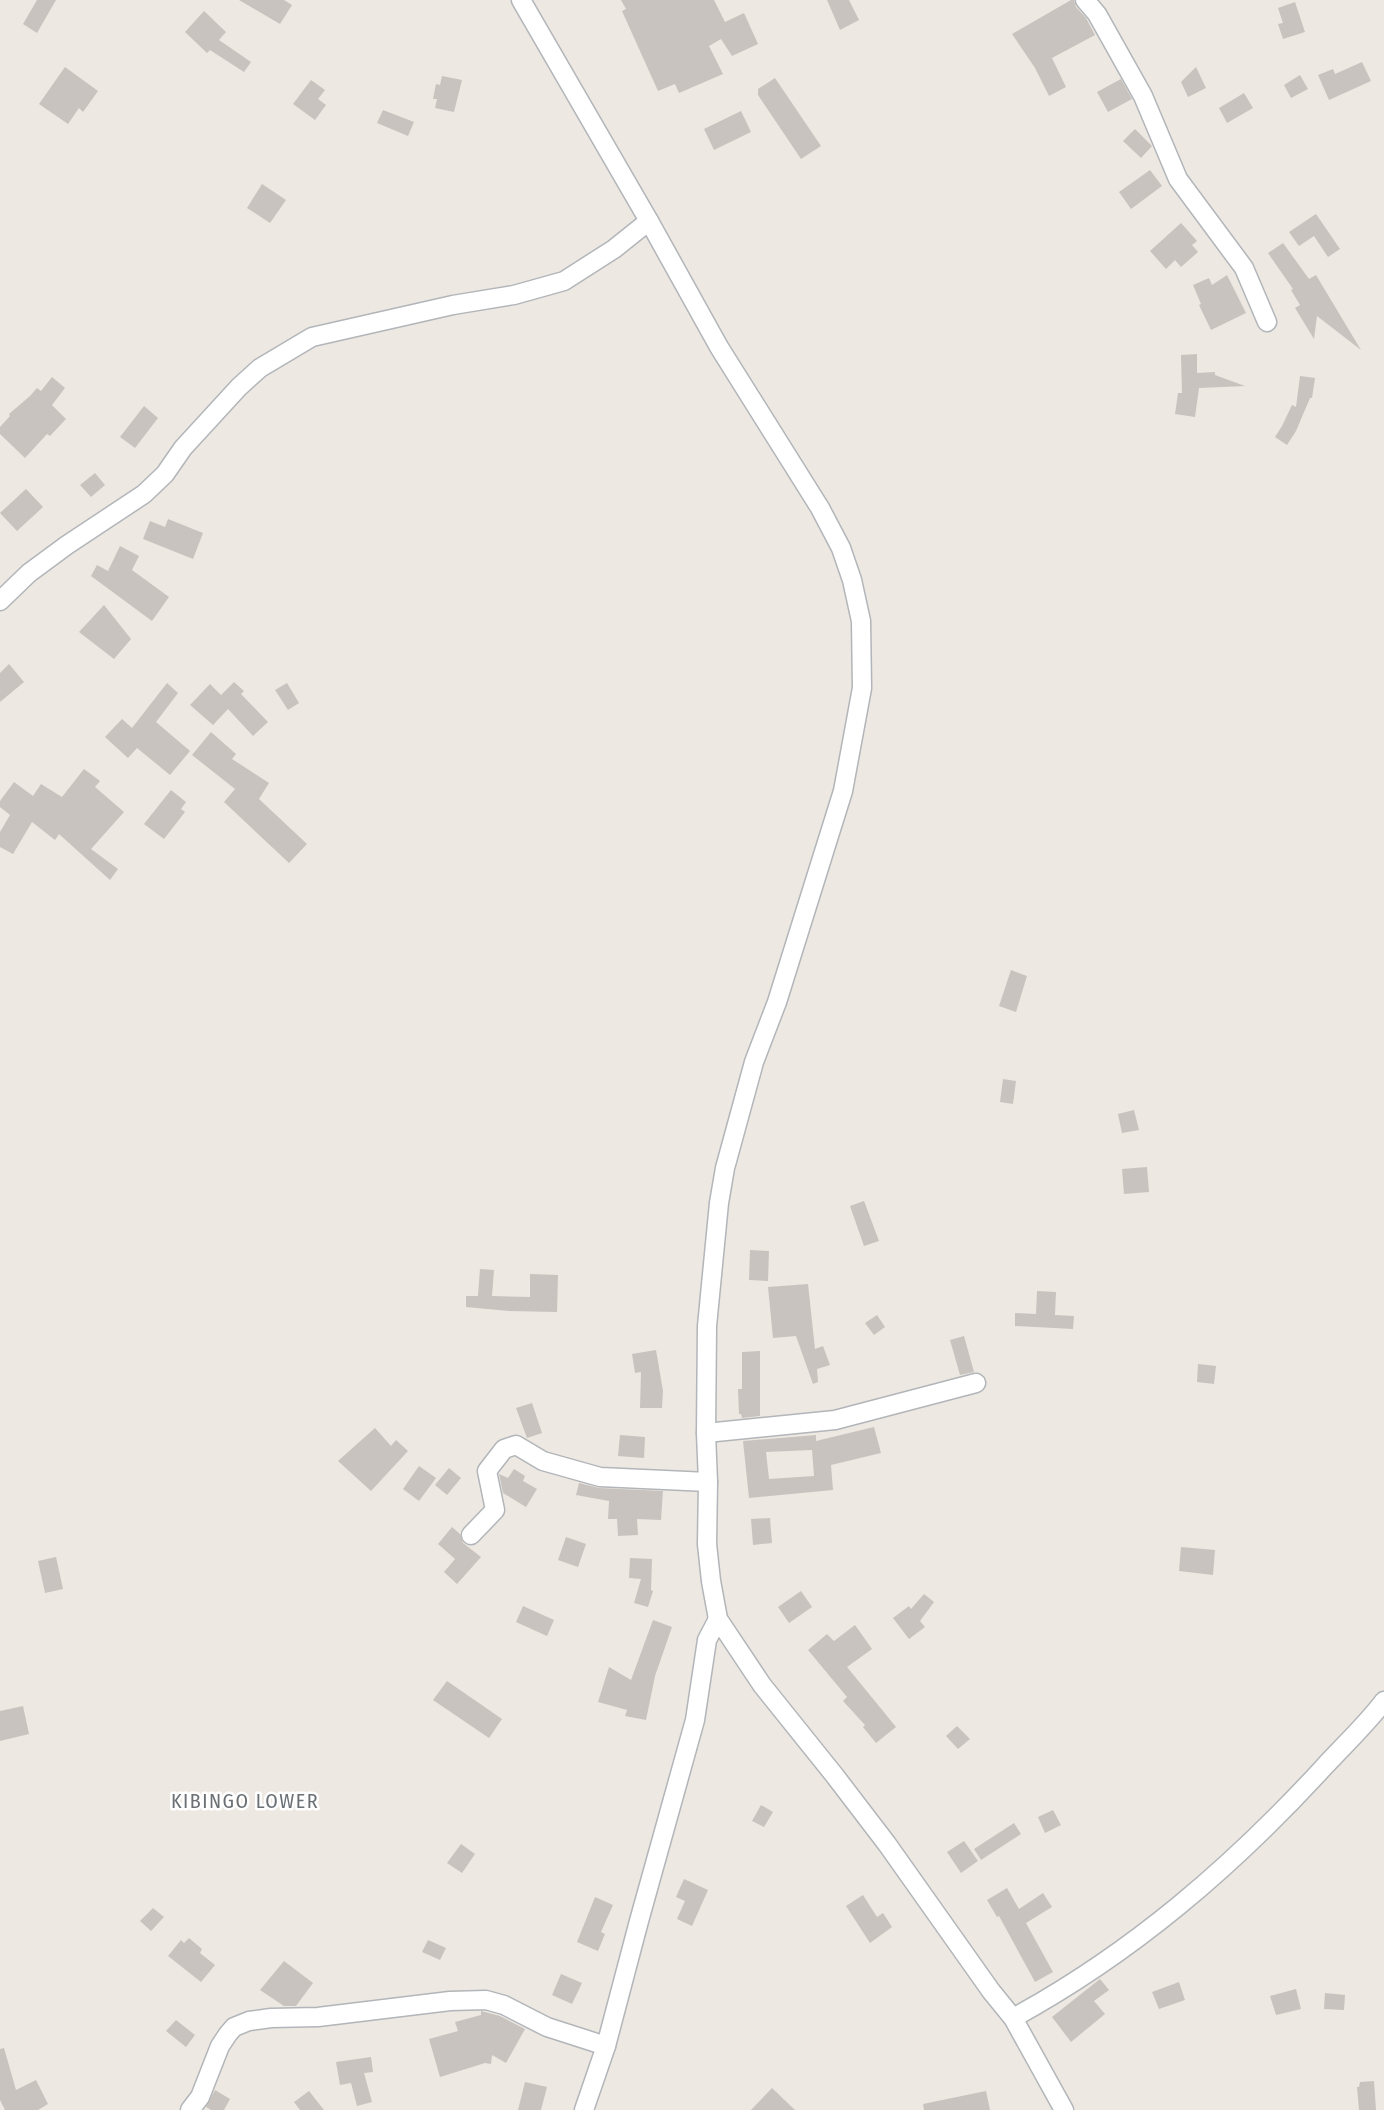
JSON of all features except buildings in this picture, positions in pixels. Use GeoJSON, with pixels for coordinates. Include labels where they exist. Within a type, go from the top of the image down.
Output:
{"type":"FeatureCollection","features":[{"type":"Feature","properties":{"kind":"street"},"geometry":{"type":"LineString","coordinates":[[521,0],[719,347],[826,518],[841,548],[852,580],[861,621],[862,688],[843,791],[777,1002],[754,1062],[725,1168],[715,1237],[708,1315],[706,1433],[707,1544],[718,1619],[762,1685],[887,1844],[1012,2018],[1064,2110]]}},
{"type":"Feature","properties":{"kind":"street"},"geometry":{"type":"LineString","coordinates":[[1085,0],[1097,14],[1143,96],[1178,179],[1244,268],[1268,322]]}},
{"type":"Feature","properties":{"kind":"street"},"geometry":{"type":"LineString","coordinates":[[0,601],[29,573],[67,545],[144,495],[165,474],[183,448],[239,387],[260,368],[293,347],[312,338],[453,305],[514,296],[564,281],[614,249],[649,221]]}},
{"type":"Feature","properties":{"kind":"street"},"geometry":{"type":"LineString","coordinates":[[706,1433],[835,1420],[976,1383]]}},
{"type":"Feature","properties":{"kind":"street"},"geometry":{"type":"LineString","coordinates":[[471,1535],[495,1510],[487,1471],[504,1449],[516,1445],[543,1461],[600,1477],[708,1482]]}},
{"type":"Feature","properties":{"kind":"street"},"geometry":{"type":"LineString","coordinates":[[584,2110],[606,2046],[695,1720],[707,1640],[718,1619]]}},
{"type":"Feature","properties":{"kind":"street"},"geometry":{"type":"LineString","coordinates":[[1012,2018],[1071,1985],[1118,1953],[1186,1900],[1238,1855],[1280,1813],[1384,1701]]}},
{"type":"Feature","properties":{"kind":"street"},"geometry":{"type":"LineString","coordinates":[[190,2110],[200,2097],[220,2046],[234,2027],[249,2021],[318,2017],[450,2001],[486,2000],[504,2005],[547,2027],[606,2046]]}},
{"type":"Feature","properties":{"kind":"district","name":"KIBINGO LOWER"},"geometry":{"type":"Point","coordinates":[245,1801]}}]}
